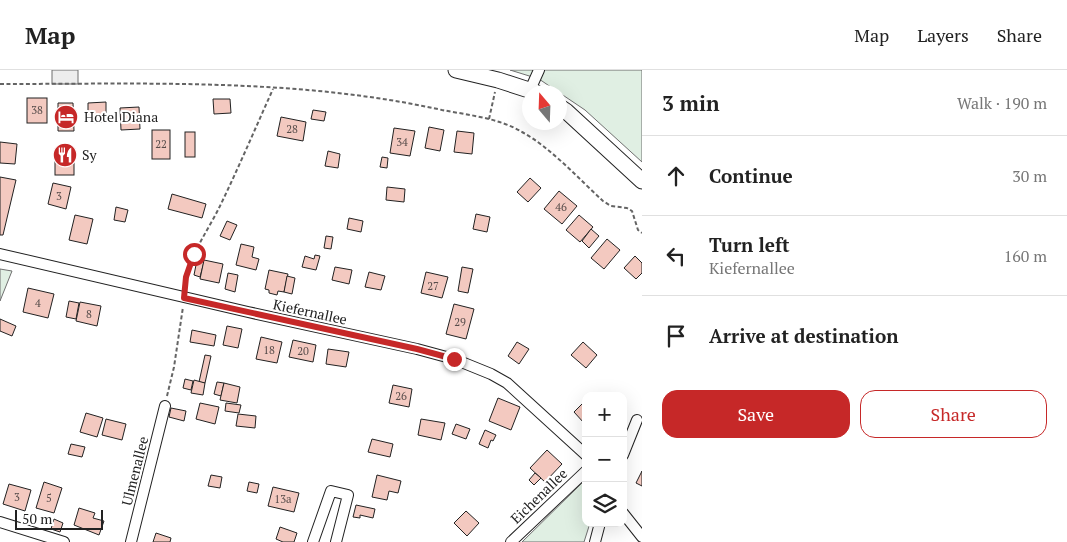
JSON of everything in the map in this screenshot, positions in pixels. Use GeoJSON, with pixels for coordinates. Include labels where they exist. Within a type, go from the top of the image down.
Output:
{"type":"FeatureCollection","features":[{"type":"Feature","properties":{"kind":"main road"},"geometry":{"type":"LineString","coordinates":[[456,70],[522,88]]}},
{"type":"Feature","properties":{"kind":"main road"},"geometry":{"type":"LineString","coordinates":[[567,111],[642,181]]}},
{"type":"Feature","properties":{"kind":"street"},"geometry":{"type":"LineString","coordinates":[[535,85],[539,70]]}},
{"type":"Feature","properties":{"kind":"street","name":"Kiefernallee"},"geometry":{"type":"LineString","coordinates":[[0,254],[184,298],[417,349],[475,367],[507,383],[582,451]]}},
{"type":"Feature","properties":{"kind":"street","name":"Ulmenallee"},"geometry":{"type":"LineString","coordinates":[[131,542],[165,406]]}},
{"type":"Feature","properties":{"kind":"street"},"geometry":{"type":"LineString","coordinates":[[627,430],[640,418]]}},
{"type":"Feature","properties":{"kind":"street"},"geometry":{"type":"LineString","coordinates":[[627,446],[640,418]]}},
{"type":"Feature","properties":{"kind":"street","name":"Eichenallee"},"geometry":{"type":"LineString","coordinates":[[511,542],[582,475]]}},
{"type":"Feature","properties":{"kind":"street"},"geometry":{"type":"LineString","coordinates":[[313,542],[331,491],[348,495],[336,542]]}},
{"type":"Feature","properties":{"kind":"street"},"geometry":{"type":"LineString","coordinates":[[627,518],[642,537]]}},
{"type":"Feature","properties":{"kind":"street"},"geometry":{"type":"LineString","coordinates":[[0,522],[64,542]]}},
{"type":"Feature","properties":{"kind":"street"},"geometry":{"type":"LineString","coordinates":[[595,542],[599,527]]}},
{"type":"Feature","properties":{"kind":"path"},"geometry":{"type":"LineString","coordinates":[[489,119],[498,80]]}},
{"type":"Feature","properties":{"kind":"path"},"geometry":{"type":"LineString","coordinates":[[0,84],[220,85],[273,88],[391,99],[489,119],[522,131],[545,148],[603,201],[611,206],[627,208],[632,211],[638,230],[642,233]]}},
{"type":"Feature","properties":{"kind":"path"},"geometry":{"type":"LineString","coordinates":[[165,406],[174,367],[186,277],[194,254],[219,208],[273,88]]}},
{"type":"Feature","properties":{"kind":"green space"},"geometry":{"type":"Polygon","coordinates":[[[510,70],[642,70],[642,162],[585,110],[567,98],[567,85],[548,85],[539,79],[510,70]]]}},
{"type":"Feature","properties":{"kind":"green space"},"geometry":{"type":"Polygon","coordinates":[[[0,269],[12,271],[0,301],[0,269]]]}},
{"type":"Feature","properties":{"kind":"green space"},"geometry":{"type":"Polygon","coordinates":[[[582,483],[582,527],[589,527],[584,542],[522,542],[582,483]]]}},
{"type":"Feature","properties":{"kind":"shaded area"},"geometry":{"type":"Polygon","coordinates":[[[52,70],[78,70],[78,84],[52,84],[52,70]]]}},
{"type":"Feature","properties":{"kind":"building"},"geometry":{"type":"Polygon","coordinates":[[[27,98],[47,98],[47,123],[27,123],[27,98]]]}},
{"type":"Feature","properties":{"kind":"building"},"geometry":{"type":"Polygon","coordinates":[[[213,99],[230,99],[231,113],[214,114],[213,99]]]}},
{"type":"Feature","properties":{"kind":"building"},"geometry":{"type":"Polygon","coordinates":[[[106,102],[106,122],[88,123],[88,103],[106,102]]]}},
{"type":"Feature","properties":{"kind":"building","name":"Hotel Diana"},"geometry":{"type":"Polygon","coordinates":[[[58,103],[73,103],[74,131],[58,131],[58,103]]]}},
{"type":"Feature","properties":{"kind":"building"},"geometry":{"type":"Polygon","coordinates":[[[139,107],[140,129],[121,130],[120,108],[139,107]]]}},
{"type":"Feature","properties":{"kind":"building"},"geometry":{"type":"Polygon","coordinates":[[[313,110],[326,112],[324,121],[311,119],[313,110]]]}},
{"type":"Feature","properties":{"kind":"building"},"geometry":{"type":"Polygon","coordinates":[[[281,117],[306,122],[303,141],[277,136],[281,117]]]}},
{"type":"Feature","properties":{"kind":"building"},"geometry":{"type":"Polygon","coordinates":[[[429,127],[444,130],[440,151],[425,148],[429,127]]]}},
{"type":"Feature","properties":{"kind":"building"},"geometry":{"type":"Polygon","coordinates":[[[394,128],[415,131],[410,156],[390,153],[394,128]]]}},
{"type":"Feature","properties":{"kind":"building"},"geometry":{"type":"Polygon","coordinates":[[[152,130],[170,130],[170,159],[152,159],[152,130]]]}},
{"type":"Feature","properties":{"kind":"building"},"geometry":{"type":"Polygon","coordinates":[[[457,131],[474,133],[472,154],[454,152],[457,131]]]}},
{"type":"Feature","properties":{"kind":"building"},"geometry":{"type":"Polygon","coordinates":[[[185,132],[195,132],[195,157],[185,157],[185,132]]]}},
{"type":"Feature","properties":{"kind":"building"},"geometry":{"type":"Polygon","coordinates":[[[0,142],[17,144],[15,164],[0,163],[0,142]]]}},
{"type":"Feature","properties":{"kind":"building"},"geometry":{"type":"Polygon","coordinates":[[[55,150],[74,150],[74,175],[55,175],[55,150]]]}},
{"type":"Feature","properties":{"kind":"building"},"geometry":{"type":"Polygon","coordinates":[[[328,151],[340,154],[338,168],[325,166],[328,151]]]}},
{"type":"Feature","properties":{"kind":"building"},"geometry":{"type":"Polygon","coordinates":[[[382,157],[388,158],[387,168],[380,167],[382,157]]]}},
{"type":"Feature","properties":{"kind":"building"},"geometry":{"type":"Polygon","coordinates":[[[0,177],[16,180],[3,235],[0,235],[0,177]]]}},
{"type":"Feature","properties":{"kind":"building"},"geometry":{"type":"Polygon","coordinates":[[[530,178],[541,188],[528,202],[517,192],[530,178]]]}},
{"type":"Feature","properties":{"kind":"building"},"geometry":{"type":"Polygon","coordinates":[[[53,183],[71,187],[66,209],[48,204],[53,183]]]}},
{"type":"Feature","properties":{"kind":"building"},"geometry":{"type":"Polygon","coordinates":[[[387,187],[405,189],[404,202],[386,200],[387,187]]]}},
{"type":"Feature","properties":{"kind":"building"},"geometry":{"type":"Polygon","coordinates":[[[559,191],[577,206],[562,224],[544,209],[559,191]]]}},
{"type":"Feature","properties":{"kind":"building"},"geometry":{"type":"Polygon","coordinates":[[[172,194],[206,204],[202,218],[168,209],[172,194]]]}},
{"type":"Feature","properties":{"kind":"building"},"geometry":{"type":"Polygon","coordinates":[[[116,207],[128,210],[125,222],[114,220],[116,207]]]}},
{"type":"Feature","properties":{"kind":"building"},"geometry":{"type":"Polygon","coordinates":[[[476,214],[490,217],[487,232],[473,229],[476,214]]]}},
{"type":"Feature","properties":{"kind":"building"},"geometry":{"type":"Polygon","coordinates":[[[75,215],[93,219],[87,244],[69,240],[75,215]]]}},
{"type":"Feature","properties":{"kind":"building"},"geometry":{"type":"Polygon","coordinates":[[[579,215],[593,227],[580,242],[566,230],[579,215]]]}},
{"type":"Feature","properties":{"kind":"building"},"geometry":{"type":"Polygon","coordinates":[[[349,218],[363,221],[361,232],[347,229],[349,218]]]}},
{"type":"Feature","properties":{"kind":"building"},"geometry":{"type":"Polygon","coordinates":[[[227,221],[237,225],[230,240],[220,236],[227,221]]]}},
{"type":"Feature","properties":{"kind":"building"},"geometry":{"type":"Polygon","coordinates":[[[591,229],[599,236],[589,248],[582,241],[591,229]]]}},
{"type":"Feature","properties":{"kind":"building"},"geometry":{"type":"Polygon","coordinates":[[[326,236],[333,237],[331,249],[324,248],[326,236]]]}},
{"type":"Feature","properties":{"kind":"building"},"geometry":{"type":"Polygon","coordinates":[[[607,239],[620,250],[604,269],[591,258],[607,239]]]}},
{"type":"Feature","properties":{"kind":"building"},"geometry":{"type":"Polygon","coordinates":[[[241,244],[254,247],[252,257],[259,259],[256,270],[236,265],[241,244]]]}},
{"type":"Feature","properties":{"kind":"building"},"geometry":{"type":"Polygon","coordinates":[[[315,255],[320,256],[316,270],[302,267],[305,256],[314,259],[315,255]]]}},
{"type":"Feature","properties":{"kind":"building"},"geometry":{"type":"Polygon","coordinates":[[[635,256],[642,263],[642,273],[636,279],[624,268],[635,256]]]}},
{"type":"Feature","properties":{"kind":"building"},"geometry":{"type":"Polygon","coordinates":[[[197,260],[204,262],[200,277],[194,275],[197,260]]]}},
{"type":"Feature","properties":{"kind":"building"},"geometry":{"type":"Polygon","coordinates":[[[204,260],[223,264],[219,283],[200,279],[204,260]]]}},
{"type":"Feature","properties":{"kind":"building"},"geometry":{"type":"Polygon","coordinates":[[[335,267],[352,270],[349,284],[332,280],[335,267]]]}},
{"type":"Feature","properties":{"kind":"building"},"geometry":{"type":"Polygon","coordinates":[[[462,267],[473,269],[468,293],[458,291],[462,267]]]}},
{"type":"Feature","properties":{"kind":"building"},"geometry":{"type":"Polygon","coordinates":[[[269,270],[288,274],[284,292],[278,291],[277,295],[269,293],[269,290],[265,289],[269,270]]]}},
{"type":"Feature","properties":{"kind":"building"},"geometry":{"type":"Polygon","coordinates":[[[369,272],[385,276],[381,290],[365,287],[369,272]]]}},
{"type":"Feature","properties":{"kind":"building"},"geometry":{"type":"Polygon","coordinates":[[[426,272],[448,277],[442,298],[421,293],[426,272]]]}},
{"type":"Feature","properties":{"kind":"building"},"geometry":{"type":"Polygon","coordinates":[[[228,273],[238,275],[235,292],[225,289],[228,273]]]}},
{"type":"Feature","properties":{"kind":"building"},"geometry":{"type":"Polygon","coordinates":[[[287,276],[295,278],[292,294],[284,292],[287,276]]]}},
{"type":"Feature","properties":{"kind":"building"},"geometry":{"type":"Polygon","coordinates":[[[28,288],[54,294],[48,318],[23,312],[28,288]]]}},
{"type":"Feature","properties":{"kind":"building"},"geometry":{"type":"Polygon","coordinates":[[[69,301],[79,303],[76,319],[66,317],[69,301]]]}},
{"type":"Feature","properties":{"kind":"building"},"geometry":{"type":"Polygon","coordinates":[[[80,302],[101,306],[97,326],[76,321],[80,302]]]}},
{"type":"Feature","properties":{"kind":"building"},"geometry":{"type":"Polygon","coordinates":[[[454,304],[474,309],[466,339],[446,334],[454,304]]]}},
{"type":"Feature","properties":{"kind":"building"},"geometry":{"type":"Polygon","coordinates":[[[0,319],[16,326],[12,336],[0,331],[0,319]]]}},
{"type":"Feature","properties":{"kind":"building"},"geometry":{"type":"Polygon","coordinates":[[[227,326],[242,329],[238,348],[223,345],[227,326]]]}},
{"type":"Feature","properties":{"kind":"building"},"geometry":{"type":"Polygon","coordinates":[[[192,330],[216,335],[214,346],[190,342],[192,330]]]}},
{"type":"Feature","properties":{"kind":"building"},"geometry":{"type":"Polygon","coordinates":[[[261,337],[282,342],[277,363],[256,359],[261,337]]]}},
{"type":"Feature","properties":{"kind":"building"},"geometry":{"type":"Polygon","coordinates":[[[293,340],[316,345],[313,362],[289,357],[293,340]]]}},
{"type":"Feature","properties":{"kind":"building"},"geometry":{"type":"Polygon","coordinates":[[[517,342],[529,349],[519,364],[508,356],[517,342]]]}},
{"type":"Feature","properties":{"kind":"building"},"geometry":{"type":"Polygon","coordinates":[[[583,342],[597,355],[586,368],[571,355],[583,342]]]}},
{"type":"Feature","properties":{"kind":"building"},"geometry":{"type":"Polygon","coordinates":[[[328,349],[349,352],[346,367],[326,364],[328,349]]]}},
{"type":"Feature","properties":{"kind":"building"},"geometry":{"type":"Polygon","coordinates":[[[205,355],[211,356],[205,383],[199,382],[205,355]]]}},
{"type":"Feature","properties":{"kind":"building"},"geometry":{"type":"Polygon","coordinates":[[[185,379],[193,381],[191,390],[183,388],[185,379]]]}},
{"type":"Feature","properties":{"kind":"building"},"geometry":{"type":"Polygon","coordinates":[[[194,380],[205,383],[203,395],[191,393],[194,380]]]}},
{"type":"Feature","properties":{"kind":"building"},"geometry":{"type":"Polygon","coordinates":[[[217,382],[224,383],[221,396],[214,394],[217,382]]]}},
{"type":"Feature","properties":{"kind":"building"},"geometry":{"type":"Polygon","coordinates":[[[224,383],[240,387],[237,403],[220,400],[224,383]]]}},
{"type":"Feature","properties":{"kind":"building"},"geometry":{"type":"Polygon","coordinates":[[[393,385],[412,389],[409,407],[389,403],[393,385]]]}},
{"type":"Feature","properties":{"kind":"building"},"geometry":{"type":"Polygon","coordinates":[[[498,398],[520,407],[511,430],[489,421],[498,398]]]}},
{"type":"Feature","properties":{"kind":"building"},"geometry":{"type":"Polygon","coordinates":[[[200,403],[219,407],[215,424],[196,419],[200,403]]]}},
{"type":"Feature","properties":{"kind":"building"},"geometry":{"type":"Polygon","coordinates":[[[226,403],[241,405],[239,413],[225,411],[226,403]]]}},
{"type":"Feature","properties":{"kind":"building"},"geometry":{"type":"Polygon","coordinates":[[[582,404],[582,421],[574,412],[582,404]]]}},
{"type":"Feature","properties":{"kind":"building"},"geometry":{"type":"Polygon","coordinates":[[[171,408],[186,411],[184,421],[169,417],[171,408]]]}},
{"type":"Feature","properties":{"kind":"building"},"geometry":{"type":"Polygon","coordinates":[[[86,413],[103,418],[97,437],[80,432],[86,413]]]}},
{"type":"Feature","properties":{"kind":"building"},"geometry":{"type":"Polygon","coordinates":[[[238,414],[256,416],[255,428],[236,426],[238,414]]]}},
{"type":"Feature","properties":{"kind":"building"},"geometry":{"type":"Polygon","coordinates":[[[106,419],[126,424],[122,440],[102,435],[106,419]]]}},
{"type":"Feature","properties":{"kind":"building"},"geometry":{"type":"Polygon","coordinates":[[[421,419],[445,423],[441,440],[418,435],[421,419]]]}},
{"type":"Feature","properties":{"kind":"building"},"geometry":{"type":"Polygon","coordinates":[[[456,424],[470,429],[466,439],[452,434],[456,424]]]}},
{"type":"Feature","properties":{"kind":"building"},"geometry":{"type":"Polygon","coordinates":[[[485,430],[496,435],[493,441],[491,440],[488,448],[479,444],[485,430]]]}},
{"type":"Feature","properties":{"kind":"building"},"geometry":{"type":"Polygon","coordinates":[[[372,439],[393,444],[390,457],[368,452],[372,439]]]}},
{"type":"Feature","properties":{"kind":"building"},"geometry":{"type":"Polygon","coordinates":[[[71,444],[85,447],[82,457],[68,454],[71,444]]]}},
{"type":"Feature","properties":{"kind":"building"},"geometry":{"type":"Polygon","coordinates":[[[547,450],[562,464],[545,482],[530,468],[547,450]]]}},
{"type":"Feature","properties":{"kind":"building"},"geometry":{"type":"Polygon","coordinates":[[[642,471],[642,486],[636,483],[642,471]]]}},
{"type":"Feature","properties":{"kind":"building"},"geometry":{"type":"Polygon","coordinates":[[[535,473],[541,478],[534,485],[529,480],[535,473]]]}},
{"type":"Feature","properties":{"kind":"building"},"geometry":{"type":"Polygon","coordinates":[[[211,475],[222,477],[220,488],[208,486],[211,475]]]}},
{"type":"Feature","properties":{"kind":"building"},"geometry":{"type":"Polygon","coordinates":[[[377,475],[401,481],[398,493],[389,491],[387,500],[372,497],[377,475]]]}},
{"type":"Feature","properties":{"kind":"building"},"geometry":{"type":"Polygon","coordinates":[[[44,482],[62,488],[54,513],[36,508],[44,482]]]}},
{"type":"Feature","properties":{"kind":"building"},"geometry":{"type":"Polygon","coordinates":[[[249,482],[259,484],[257,493],[247,491],[249,482]]]}},
{"type":"Feature","properties":{"kind":"building"},"geometry":{"type":"Polygon","coordinates":[[[9,484],[31,490],[25,511],[3,504],[9,484]]]}},
{"type":"Feature","properties":{"kind":"building"},"geometry":{"type":"Polygon","coordinates":[[[273,487],[299,493],[294,512],[268,506],[273,487]]]}},
{"type":"Feature","properties":{"kind":"building"},"geometry":{"type":"Polygon","coordinates":[[[356,505],[375,509],[373,518],[360,515],[360,518],[353,517],[356,505]]]}},
{"type":"Feature","properties":{"kind":"building"},"geometry":{"type":"Polygon","coordinates":[[[79,508],[95,513],[93,518],[104,521],[99,535],[74,525],[79,508]]]}},
{"type":"Feature","properties":{"kind":"building"},"geometry":{"type":"Polygon","coordinates":[[[466,511],[479,523],[467,536],[454,523],[466,511]]]}},
{"type":"Feature","properties":{"kind":"building"},"geometry":{"type":"Polygon","coordinates":[[[54,519],[63,523],[60,532],[51,529],[54,519]]]}},
{"type":"Feature","properties":{"kind":"building"},"geometry":{"type":"Polygon","coordinates":[[[280,527],[297,533],[294,542],[283,542],[276,539],[280,527]]]}},
{"type":"Feature","properties":{"kind":"building"},"geometry":{"type":"Polygon","coordinates":[[[156,533],[171,538],[170,542],[153,542],[156,533]]]}},
{"type":"Feature","properties":{"kind":"place","name":"Hotel Diana"},"geometry":{"type":"Point","coordinates":[66,117]}},
{"type":"Feature","properties":{"kind":"place","name":"Sy"},"geometry":{"type":"Point","coordinates":[65,155]}},
{"type":"Feature","properties":{"kind":"route"},"geometry":{"type":"LineString","coordinates":[[194,254],[186,277],[184,298],[417,349],[454,359]]}}]}
